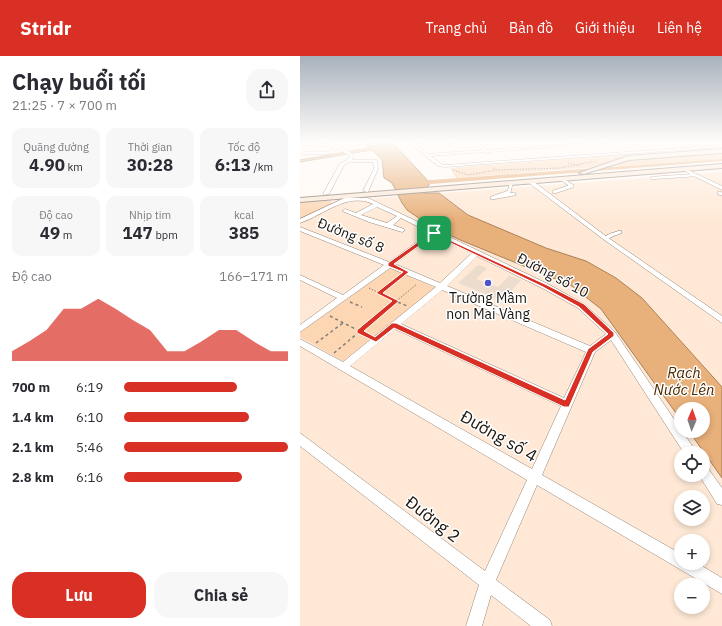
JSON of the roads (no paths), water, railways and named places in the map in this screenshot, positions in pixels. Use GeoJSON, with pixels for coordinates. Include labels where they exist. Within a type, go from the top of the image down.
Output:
{"type":"FeatureCollection","features":[{"type":"Feature","properties":{"kind":"main road"},"geometry":{"type":"LineString","coordinates":[[576,177],[599,168]]}},
{"type":"Feature","properties":{"kind":"main road"},"geometry":{"type":"LineString","coordinates":[[616,168],[625,171]]}},
{"type":"Feature","properties":{"kind":"main road"},"geometry":{"type":"LineString","coordinates":[[444,188],[511,184],[625,171],[672,168]]}},
{"type":"Feature","properties":{"kind":"main road"},"geometry":{"type":"LineString","coordinates":[[576,177],[682,168]]}},
{"type":"Feature","properties":{"kind":"main road"},"geometry":{"type":"LineString","coordinates":[[300,200],[563,179],[722,169]]}},
{"type":"Feature","properties":{"kind":"main road"},"geometry":{"type":"LineString","coordinates":[[300,195],[366,191],[391,192]]}},
{"type":"Feature","properties":{"kind":"street"},"geometry":{"type":"LineString","coordinates":[[326,194],[340,168]]}},
{"type":"Feature","properties":{"kind":"street"},"geometry":{"type":"LineString","coordinates":[[366,191],[376,168]]}},
{"type":"Feature","properties":{"kind":"street"},"geometry":{"type":"LineString","coordinates":[[688,171],[722,188]]}},
{"type":"Feature","properties":{"kind":"street"},"geometry":{"type":"LineString","coordinates":[[531,182],[606,238],[722,320]]}},
{"type":"Feature","properties":{"kind":"street"},"geometry":{"type":"LineString","coordinates":[[300,221],[352,196]]}},
{"type":"Feature","properties":{"kind":"street","name":"Đường số 10"},"geometry":{"type":"LineString","coordinates":[[343,200],[361,199],[401,216],[545,286],[582,306],[612,334],[686,446]]}},
{"type":"Feature","properties":{"kind":"street"},"geometry":{"type":"LineString","coordinates":[[357,215],[376,205]]}},
{"type":"Feature","properties":{"kind":"street"},"geometry":{"type":"LineString","coordinates":[[345,211],[371,221],[388,224],[402,230]]}},
{"type":"Feature","properties":{"kind":"street"},"geometry":{"type":"LineString","coordinates":[[388,224],[401,216]]}},
{"type":"Feature","properties":{"kind":"street","name":"Đường số 8"},"geometry":{"type":"LineString","coordinates":[[300,228],[390,264],[591,350]]}},
{"type":"Feature","properties":{"kind":"street"},"geometry":{"type":"LineString","coordinates":[[300,329],[434,233]]}},
{"type":"Feature","properties":{"kind":"street"},"geometry":{"type":"LineString","coordinates":[[343,367],[441,287],[476,253]]}},
{"type":"Feature","properties":{"kind":"street"},"geometry":{"type":"LineString","coordinates":[[300,277],[343,298]]}},
{"type":"Feature","properties":{"kind":"street"},"geometry":{"type":"LineString","coordinates":[[394,325],[567,404]]}},
{"type":"Feature","properties":{"kind":"street"},"geometry":{"type":"LineString","coordinates":[[474,626],[487,583],[591,350],[612,334]]}},
{"type":"Feature","properties":{"kind":"street","name":"Đường số 4"},"geometry":{"type":"LineString","coordinates":[[305,345],[674,557]]}},
{"type":"Feature","properties":{"kind":"street","name":"Đường 2"},"geometry":{"type":"LineString","coordinates":[[300,438],[544,626]]}},
{"type":"Feature","properties":{"kind":"street"},"geometry":{"type":"LineString","coordinates":[[710,481],[722,499]]}},
{"type":"Feature","properties":{"kind":"street","name":"Đường số 4"},"geometry":{"type":"LineString","coordinates":[[695,570],[722,586]]}},
{"type":"Feature","properties":{"kind":"lane"},"geometry":{"type":"LineString","coordinates":[[652,178],[696,175]]}},
{"type":"Feature","properties":{"kind":"lane"},"geometry":{"type":"LineString","coordinates":[[554,192],[572,186],[563,179]]}},
{"type":"Feature","properties":{"kind":"lane"},"geometry":{"type":"LineString","coordinates":[[511,184],[509,192],[492,198],[514,194]]}},
{"type":"Feature","properties":{"kind":"lane"},"geometry":{"type":"LineString","coordinates":[[606,238],[620,232]]}},
{"type":"Feature","properties":{"kind":"water","name":"Rạch Nước Lên"},"geometry":{"type":"Polygon","coordinates":[[[383,168],[416,168],[430,183],[424,193],[439,193],[468,215],[546,248],[586,261],[616,278],[642,298],[722,387],[722,478],[710,461],[710,446],[700,446],[694,438],[710,438],[710,402],[674,402],[674,410],[601,309],[572,286],[458,239],[429,225],[407,210],[392,183],[384,178],[383,168]]]}},
{"type":"Feature","properties":{"kind":"waterway"},"geometry":{"type":"LineString","coordinates":[[418,183],[622,168]]}},
{"type":"Feature","properties":{"kind":"place","name":"Trường Mầm non Mai Vàng"},"geometry":{"type":"Point","coordinates":[488,283]}}]}
